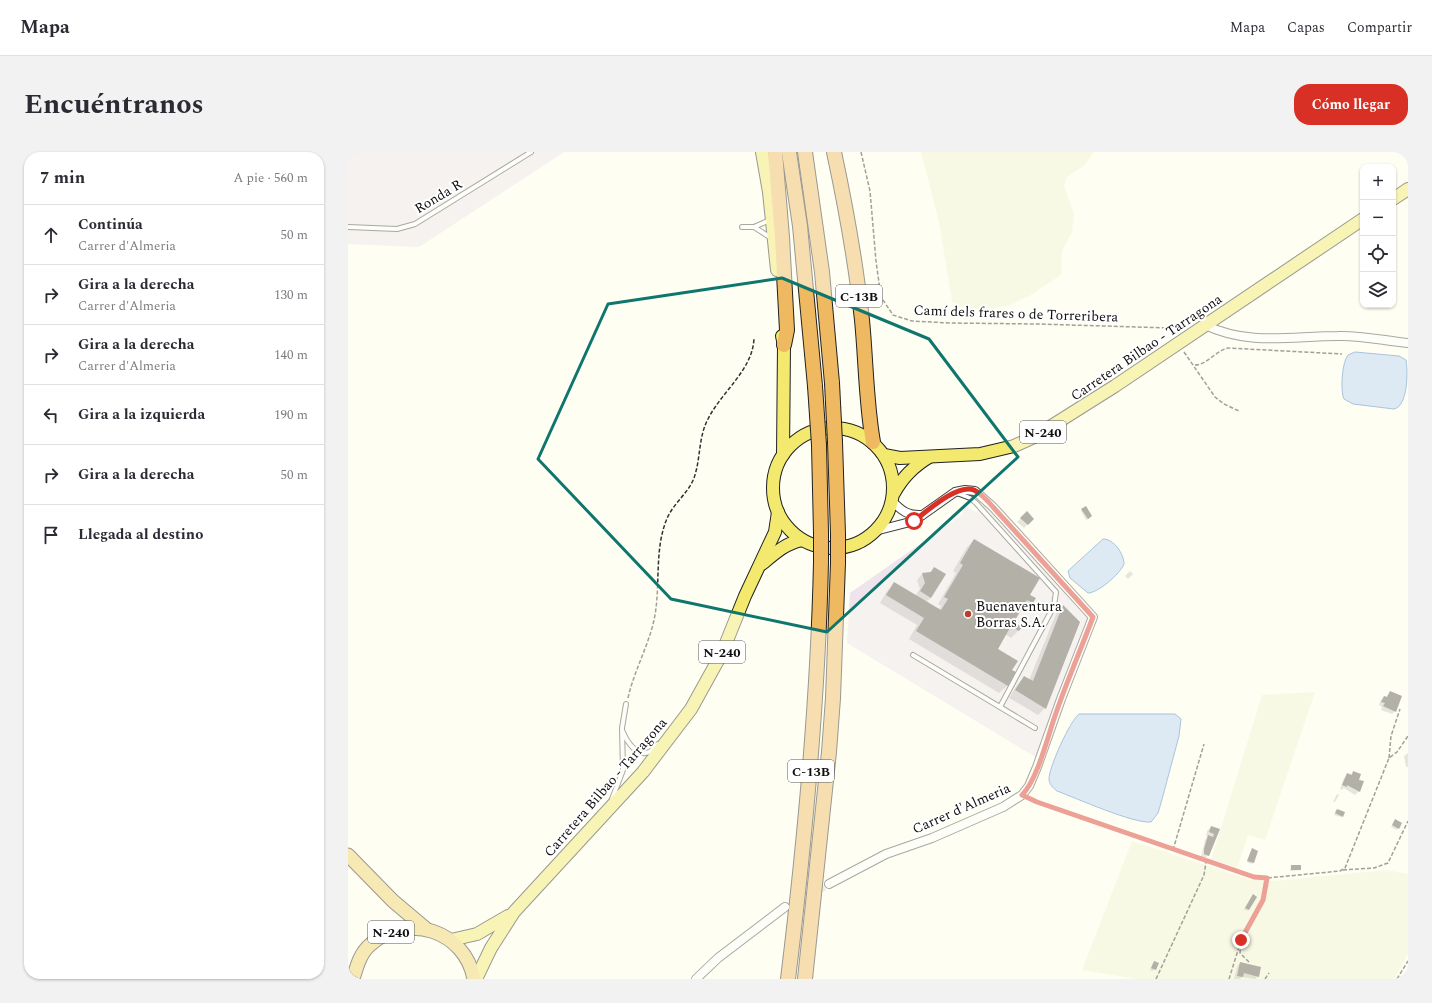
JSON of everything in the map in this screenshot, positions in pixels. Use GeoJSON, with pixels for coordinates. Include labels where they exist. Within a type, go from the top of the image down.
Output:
{"type":"FeatureCollection","features":[{"type":"Feature","properties":{"kind":"highway"},"geometry":{"type":"LineString","coordinates":[[775,152],[782,245],[786,330],[784,344]]}},
{"type":"Feature","properties":{"kind":"highway","name":"C-13B"},"geometry":{"type":"LineString","coordinates":[[788,979],[805,833],[815,722],[821,562],[819,444],[815,386],[800,226],[789,152]]}},
{"type":"Feature","properties":{"kind":"highway","name":"C-13B"},"geometry":{"type":"LineString","coordinates":[[805,152],[822,272],[832,383],[838,534],[833,698],[829,752],[805,979]]}},
{"type":"Feature","properties":{"kind":"highway","name":"C-13B"},"geometry":{"type":"LineString","coordinates":[[834,152],[856,270],[873,442]]}},
{"type":"Feature","properties":{"kind":"highway","name":"N-240"},"geometry":{"type":"LineString","coordinates":[[348,855],[393,901],[425,928]]}},
{"type":"Feature","properties":{"kind":"highway","name":"N-240"},"geometry":{"type":"LineString","coordinates":[[353,979],[358,960],[370,944],[386,933],[405,928],[425,928],[437,932],[451,940],[466,957],[475,979]]}},
{"type":"Feature","properties":{"kind":"highway","name":"N-240"},"geometry":{"type":"LineString","coordinates":[[348,973],[353,979]]}},
{"type":"Feature","properties":{"kind":"main road"},"geometry":{"type":"LineString","coordinates":[[762,152],[775,243],[781,330],[784,344],[783,455]]}},
{"type":"Feature","properties":{"kind":"main road"},"geometry":{"type":"LineString","coordinates":[[1396,197],[1408,189]]}},
{"type":"Feature","properties":{"kind":"main road","name":"Carretera Bilbao - Tarragona"},"geometry":{"type":"LineString","coordinates":[[929,457],[990,452],[1023,443],[1069,416],[1360,221]]}},
{"type":"Feature","properties":{"kind":"main road","name":"N-240"},"geometry":{"type":"LineString","coordinates":[[893,497],[892,473],[884,455],[873,442],[850,430],[825,428],[801,437],[783,455],[774,479],[774,496],[778,512],[786,525],[802,540],[819,547],[844,547],[861,542],[875,531],[886,518],[893,497],[904,476],[914,466],[929,457]]}},
{"type":"Feature","properties":{"kind":"main road","name":"N-240"},"geometry":{"type":"LineString","coordinates":[[884,455],[900,458],[929,457]]}},
{"type":"Feature","properties":{"kind":"main road","name":"N-240"},"geometry":{"type":"LineString","coordinates":[[760,566],[775,532],[778,512]]}},
{"type":"Feature","properties":{"kind":"main road","name":"N-240"},"geometry":{"type":"LineString","coordinates":[[760,566],[779,549],[795,541],[802,540]]}},
{"type":"Feature","properties":{"kind":"main road","name":"Carretera Bilbao - Tarragona"},"geometry":{"type":"LineString","coordinates":[[514,912],[643,772],[675,732],[713,672],[760,566]]}},
{"type":"Feature","properties":{"kind":"main road","name":"N-240"},"geometry":{"type":"LineString","coordinates":[[451,940],[477,934],[514,912]]}},
{"type":"Feature","properties":{"kind":"main road","name":"N-240"},"geometry":{"type":"LineString","coordinates":[[475,979],[491,948],[514,912]]}},
{"type":"Feature","properties":{"kind":"street"},"geometry":{"type":"LineString","coordinates":[[1205,325],[1228,334],[1243,337],[1296,339],[1339,336],[1408,343]]}},
{"type":"Feature","properties":{"kind":"street","name":"Carrer d'Almeria"},"geometry":{"type":"LineString","coordinates":[[829,884],[886,854],[932,838],[1003,807],[1022,795],[1029,786],[1037,767],[1093,617],[980,494],[970,489],[955,492]]}},
{"type":"Feature","properties":{"kind":"street"},"geometry":{"type":"LineString","coordinates":[[875,531],[914,521],[955,492]]}},
{"type":"Feature","properties":{"kind":"street"},"geometry":{"type":"LineString","coordinates":[[893,497],[906,514],[922,515]]}},
{"type":"Feature","properties":{"kind":"street"},"geometry":{"type":"LineString","coordinates":[[696,979],[718,958],[785,907]]}},
{"type":"Feature","properties":{"kind":"lane","name":"Ronda R"},"geometry":{"type":"LineString","coordinates":[[348,227],[397,229],[415,224],[531,152]]}},
{"type":"Feature","properties":{"kind":"lane"},"geometry":{"type":"LineString","coordinates":[[742,227],[754,227],[772,219]]}},
{"type":"Feature","properties":{"kind":"lane"},"geometry":{"type":"LineString","coordinates":[[754,227],[770,237],[775,243]]}},
{"type":"Feature","properties":{"kind":"lane"},"geometry":{"type":"LineString","coordinates":[[955,492],[970,498],[976,503],[1056,592],[1054,606],[1000,707]]}},
{"type":"Feature","properties":{"kind":"lane"},"geometry":{"type":"LineString","coordinates":[[912,655],[1035,728]]}},
{"type":"Feature","properties":{"kind":"lane"},"geometry":{"type":"LineString","coordinates":[[608,811],[623,770],[622,728],[626,704]]}},
{"type":"Feature","properties":{"kind":"lane"},"geometry":{"type":"LineString","coordinates":[[622,728],[626,739],[637,751],[644,753],[648,752],[675,732]]}},
{"type":"Feature","properties":{"kind":"path","name":"Camí dels frares o de Torreribera"},"geometry":{"type":"LineString","coordinates":[[861,152],[870,191],[881,297],[893,315],[912,321],[950,323],[1170,328],[1179,343]]}},
{"type":"Feature","properties":{"kind":"path"},"geometry":{"type":"LineString","coordinates":[[626,704],[654,620],[661,545],[666,521],[671,510],[693,480],[697,468],[703,430],[714,408],[748,362],[753,350],[754,339]]}},
{"type":"Feature","properties":{"kind":"path"},"geometry":{"type":"LineString","coordinates":[[1179,343],[1215,397],[1224,404],[1239,411]]}},
{"type":"Feature","properties":{"kind":"path"},"geometry":{"type":"LineString","coordinates":[[1193,364],[1200,365],[1216,352],[1228,348],[1342,354]]}},
{"type":"Feature","properties":{"kind":"path"},"geometry":{"type":"LineString","coordinates":[[1343,870],[1389,758],[1391,736],[1400,709]]}},
{"type":"Feature","properties":{"kind":"path"},"geometry":{"type":"LineString","coordinates":[[1389,758],[1397,752],[1408,736]]}},
{"type":"Feature","properties":{"kind":"path"},"geometry":{"type":"LineString","coordinates":[[1173,850],[1204,744]]}},
{"type":"Feature","properties":{"kind":"path"},"geometry":{"type":"LineString","coordinates":[[1022,795],[1037,802],[1173,850],[1254,877],[1267,878],[1374,868],[1388,863],[1408,821]]}},
{"type":"Feature","properties":{"kind":"path"},"geometry":{"type":"LineString","coordinates":[[1156,979],[1204,875],[1206,861]]}},
{"type":"Feature","properties":{"kind":"path"},"geometry":{"type":"LineString","coordinates":[[1229,979],[1247,926],[1263,900],[1267,878]]}},
{"type":"Feature","properties":{"kind":"path"},"geometry":{"type":"LineString","coordinates":[[1240,945],[1242,955],[1249,962]]}},
{"type":"Feature","properties":{"kind":"path"},"geometry":{"type":"LineString","coordinates":[[1397,979],[1408,961]]}},
{"type":"Feature","properties":{"kind":"path"},"geometry":{"type":"LineString","coordinates":[[1265,979],[1269,973]]}},
{"type":"Feature","properties":{"kind":"highlighted area"},"geometry":{"type":"Polygon","coordinates":[[[782,278],[929,339],[1018,457],[827,632],[671,599],[538,459],[608,304],[782,278]]]}},
{"type":"Feature","properties":{"kind":"shaded area"},"geometry":{"type":"Polygon","coordinates":[[[348,152],[564,152],[419,247],[348,244],[348,152]]]}},
{"type":"Feature","properties":{"kind":"shaded area"},"geometry":{"type":"Polygon","coordinates":[[[984,504],[1084,610],[1088,618],[1037,758],[847,643],[850,593],[963,514],[961,509],[965,506],[976,512],[984,504]]]}},
{"type":"Feature","properties":{"kind":"green space"},"geometry":{"type":"Polygon","coordinates":[[[921,152],[1094,152],[1085,165],[1067,177],[1064,186],[1074,214],[1072,232],[1062,251],[1061,275],[1029,296],[1010,305],[996,308],[975,309],[959,307],[952,301],[939,222],[921,152]]]}},
{"type":"Feature","properties":{"kind":"green space"},"geometry":{"type":"Polygon","coordinates":[[[1315,692],[1265,840],[1248,835],[1237,868],[1211,860],[1262,695],[1315,692]]]}},
{"type":"Feature","properties":{"kind":"green space"},"geometry":{"type":"Polygon","coordinates":[[[1132,841],[1248,879],[1274,881],[1386,870],[1408,874],[1408,954],[1394,979],[1137,979],[1082,970],[1132,841]]]}},
{"type":"Feature","properties":{"kind":"water"},"geometry":{"type":"Polygon","coordinates":[[[1355,352],[1399,356],[1406,360],[1406,388],[1399,407],[1394,409],[1353,404],[1344,399],[1342,383],[1344,364],[1348,355],[1355,352]]]}},
{"type":"Feature","properties":{"kind":"water"},"geometry":{"type":"Polygon","coordinates":[[[1103,539],[1111,542],[1118,548],[1124,560],[1124,564],[1118,573],[1108,582],[1097,590],[1088,593],[1070,578],[1068,571],[1103,539]]]}},
{"type":"Feature","properties":{"kind":"water"},"geometry":{"type":"Polygon","coordinates":[[[1079,714],[1175,714],[1181,719],[1179,736],[1161,803],[1158,813],[1151,822],[1143,822],[1105,810],[1057,791],[1050,783],[1050,773],[1056,755],[1071,725],[1079,714]]]}},
{"type":"Feature","properties":{"kind":"building"},"geometry":{"type":"Polygon","coordinates":[[[1086,506],[1092,516],[1088,519],[1081,509],[1086,506]]]}},
{"type":"Feature","properties":{"kind":"building"},"geometry":{"type":"Polygon","coordinates":[[[1027,511],[1034,519],[1028,525],[1020,518],[1027,511]]]}},
{"type":"Feature","properties":{"kind":"building","name":"Buenaventura Borras S.A."},"geometry":{"type":"Polygon","coordinates":[[[974,539],[1040,578],[1030,595],[1036,598],[1033,603],[1027,600],[1014,622],[1022,627],[1019,631],[1011,626],[998,649],[1018,661],[1012,670],[1016,672],[1008,686],[916,631],[924,618],[886,595],[894,582],[941,610],[948,599],[944,597],[963,565],[960,563],[974,539]]]}},
{"type":"Feature","properties":{"kind":"building"},"geometry":{"type":"Polygon","coordinates":[[[934,567],[946,574],[931,598],[920,591],[925,583],[922,573],[931,572],[934,567]]]}},
{"type":"Feature","properties":{"kind":"building"},"geometry":{"type":"Polygon","coordinates":[[[1063,605],[1080,622],[1046,709],[1015,690],[1024,676],[1033,681],[1063,605]]]}},
{"type":"Feature","properties":{"kind":"building"},"geometry":{"type":"Polygon","coordinates":[[[1390,691],[1402,696],[1396,712],[1383,706],[1385,703],[1381,702],[1384,696],[1387,697],[1390,691]]]}},
{"type":"Feature","properties":{"kind":"building"},"geometry":{"type":"Polygon","coordinates":[[[1353,771],[1361,774],[1359,780],[1364,781],[1360,792],[1347,785],[1347,787],[1342,785],[1347,773],[1352,775],[1353,771]]]}},
{"type":"Feature","properties":{"kind":"building"},"geometry":{"type":"Polygon","coordinates":[[[1337,809],[1345,812],[1343,817],[1335,813],[1337,809]]]}},
{"type":"Feature","properties":{"kind":"building"},"geometry":{"type":"Polygon","coordinates":[[[1395,819],[1402,823],[1399,829],[1392,825],[1395,819]]]}},
{"type":"Feature","properties":{"kind":"building"},"geometry":{"type":"Polygon","coordinates":[[[1211,826],[1220,829],[1209,856],[1204,854],[1204,849],[1208,835],[1213,837],[1214,834],[1209,832],[1211,826]]]}},
{"type":"Feature","properties":{"kind":"building"},"geometry":{"type":"Polygon","coordinates":[[[1252,848],[1258,851],[1254,863],[1247,861],[1252,848]]]}},
{"type":"Feature","properties":{"kind":"building"},"geometry":{"type":"Polygon","coordinates":[[[1291,865],[1301,865],[1301,870],[1291,870],[1291,865]]]}},
{"type":"Feature","properties":{"kind":"building"},"geometry":{"type":"Polygon","coordinates":[[[1253,894],[1257,897],[1249,910],[1245,908],[1253,894]]]}},
{"type":"Feature","properties":{"kind":"building"},"geometry":{"type":"Polygon","coordinates":[[[1154,961],[1159,963],[1156,970],[1151,968],[1154,961]]]}},
{"type":"Feature","properties":{"kind":"building"},"geometry":{"type":"Polygon","coordinates":[[[1240,962],[1261,967],[1259,977],[1244,973],[1243,977],[1237,976],[1240,962]]]}},
{"type":"Feature","properties":{"kind":"tunnel"},"geometry":{"type":"LineString","coordinates":[[796,902],[829,884]]}},
{"type":"Feature","properties":{"kind":"place","name":"Buenaventura Borras S.A."},"geometry":{"type":"Point","coordinates":[968,614]}},
{"type":"Feature","properties":{"kind":"route"},"geometry":{"type":"LineString","coordinates":[[914,521],[955,492],[970,489],[975,491],[993,507],[1084,605],[1093,617],[1056,712],[1037,767],[1029,786],[1022,795],[1031,800],[1157,845],[1254,877],[1267,878],[1266,893],[1247,926],[1241,940]]}}]}
